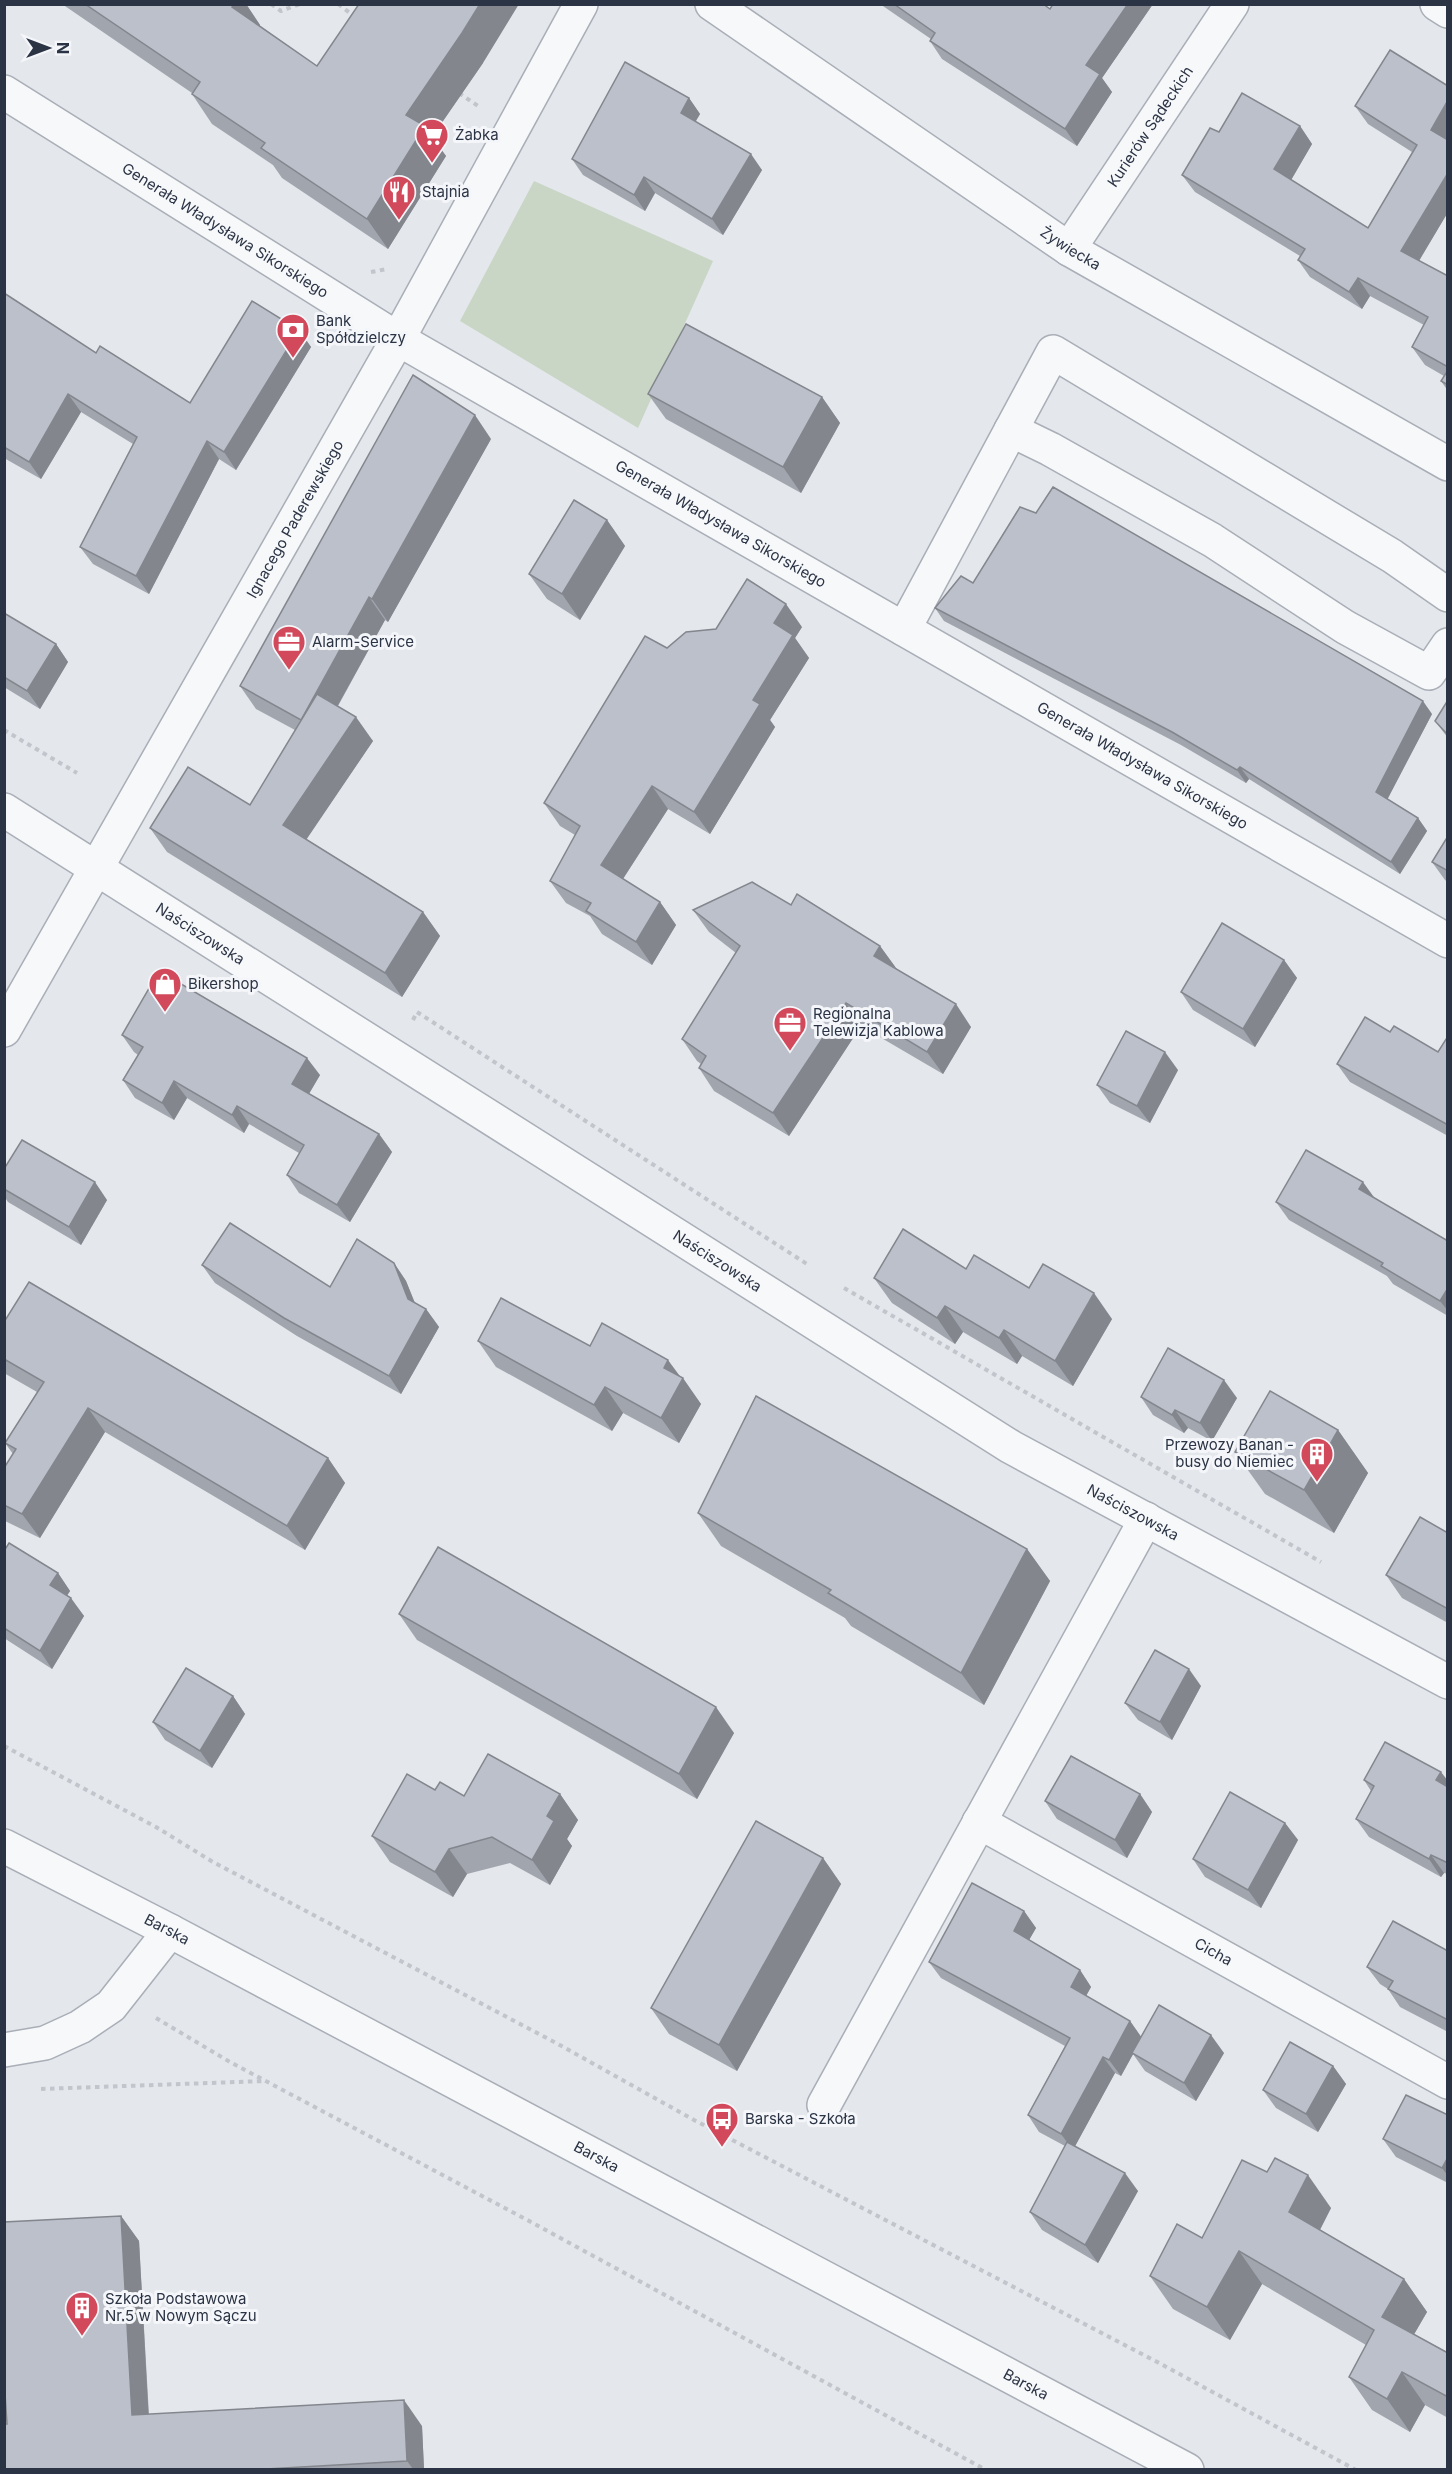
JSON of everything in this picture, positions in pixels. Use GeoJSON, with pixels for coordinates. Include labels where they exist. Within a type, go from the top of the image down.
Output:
{"type":"FeatureCollection","features":[{"type":"Feature","properties":{"kind":"street","name":"Ignacego Paderewskiego"},"geometry":{"type":"LineString","coordinates":[[4,1030],[398,339],[581,4]]}},
{"type":"Feature","properties":{"kind":"street","name":"Żywiecka"},"geometry":{"type":"LineString","coordinates":[[712,4],[1069,249],[1448,464]]}},
{"type":"Feature","properties":{"kind":"street","name":"Kurierów Sądeckich"},"geometry":{"type":"LineString","coordinates":[[1069,249],[1232,4]]}},
{"type":"Feature","properties":{"kind":"street"},"geometry":{"type":"LineString","coordinates":[[1437,4],[1448,10]]}},
{"type":"Feature","properties":{"kind":"street","name":"Generała Władysława Sikorskiego"},"geometry":{"type":"LineString","coordinates":[[4,92],[398,339],[1448,940]]}},
{"type":"Feature","properties":{"kind":"street"},"geometry":{"type":"LineString","coordinates":[[904,629],[1053,352],[1392,556],[1448,595]]}},
{"type":"Feature","properties":{"kind":"street"},"geometry":{"type":"LineString","coordinates":[[1011,430],[1050,449],[1212,540],[1345,627],[1429,673],[1448,645]]}},
{"type":"Feature","properties":{"kind":"street","name":"Naściszowska"},"geometry":{"type":"LineString","coordinates":[[4,810],[1001,1441],[1448,1682]]}},
{"type":"Feature","properties":{"kind":"street"},"geometry":{"type":"LineString","coordinates":[[824,2105],[1146,1520]]}},
{"type":"Feature","properties":{"kind":"street","name":"Cicha"},"geometry":{"type":"LineString","coordinates":[[980,1822],[1448,2082]]}},
{"type":"Feature","properties":{"kind":"street","name":"Barska"},"geometry":{"type":"LineString","coordinates":[[4,1846],[170,1931],[1187,2469]]}},
{"type":"Feature","properties":{"kind":"street"},"geometry":{"type":"LineString","coordinates":[[4,2050],[45,2043],[81,2027],[111,2006],[170,1931]]}},
{"type":"Feature","properties":{"kind":"path"},"geometry":{"type":"LineString","coordinates":[[271,4],[280,11],[300,4]]}},
{"type":"Feature","properties":{"kind":"path"},"geometry":{"type":"LineString","coordinates":[[338,4],[358,19]]}},
{"type":"Feature","properties":{"kind":"path"},"geometry":{"type":"LineString","coordinates":[[454,89],[483,110]]}},
{"type":"Feature","properties":{"kind":"path"},"geometry":{"type":"LineString","coordinates":[[4,730],[77,773]]}},
{"type":"Feature","properties":{"kind":"path"},"geometry":{"type":"LineString","coordinates":[[412,1021],[417,1012],[817,1271]]}},
{"type":"Feature","properties":{"kind":"path"},"geometry":{"type":"LineString","coordinates":[[837,1284],[1325,1564]]}},
{"type":"Feature","properties":{"kind":"path"},"geometry":{"type":"LineString","coordinates":[[4,1746],[156,1827],[213,1862],[558,2044],[694,2120],[1161,2364],[1356,2469]]}},
{"type":"Feature","properties":{"kind":"path"},"geometry":{"type":"LineString","coordinates":[[119,1996],[265,2080],[986,2469]]}},
{"type":"Feature","properties":{"kind":"path"},"geometry":{"type":"LineString","coordinates":[[38,2089],[265,2080]]}},
{"type":"Feature","properties":{"kind":"green space"},"geometry":{"type":"Polygon","coordinates":[[[534,181],[713,261],[638,428],[460,321],[534,181]]]}},
{"type":"Feature","properties":{"kind":"building"},"geometry":{"type":"Polygon","coordinates":[[[85,4],[234,4],[232,7],[317,66],[359,4],[480,4],[406,115],[425,126],[367,219],[261,148],[265,143],[192,94],[200,82],[85,4]]]}},
{"type":"Feature","properties":{"kind":"building"},"geometry":{"type":"Polygon","coordinates":[[[894,4],[1043,4],[1050,9],[1053,4],[1128,4],[1086,65],[1100,74],[1065,129],[930,41],[935,33],[894,4]]]}},
{"type":"Feature","properties":{"kind":"building"},"geometry":{"type":"Polygon","coordinates":[[[1390,50],[1448,86],[1448,100],[1431,130],[1448,140],[1448,173],[1401,251],[1448,276],[1448,367],[1412,347],[1428,317],[1358,278],[1349,292],[1298,260],[1305,249],[1182,175],[1210,128],[1219,132],[1242,93],[1300,126],[1274,169],[1368,228],[1417,145],[1355,106],[1390,50]]]}},
{"type":"Feature","properties":{"kind":"building"},"geometry":{"type":"Polygon","coordinates":[[[625,62],[689,98],[681,113],[751,154],[712,219],[644,177],[634,195],[572,159],[625,62]]]}},
{"type":"Feature","properties":{"kind":"building"},"geometry":{"type":"Polygon","coordinates":[[[4,293],[96,353],[100,346],[190,403],[252,301],[299,330],[224,452],[207,441],[136,576],[80,547],[137,437],[68,394],[29,462],[4,447],[4,293]]]}},
{"type":"Feature","properties":{"kind":"building"},"geometry":{"type":"Polygon","coordinates":[[[686,324],[822,397],[783,467],[648,394],[686,324]]]}},
{"type":"Feature","properties":{"kind":"building"},"geometry":{"type":"Polygon","coordinates":[[[1448,370],[1448,385],[1441,381],[1448,370]]]}},
{"type":"Feature","properties":{"kind":"building"},"geometry":{"type":"Polygon","coordinates":[[[413,375],[475,415],[372,599],[369,597],[301,720],[240,686],[413,375]]]}},
{"type":"Feature","properties":{"kind":"building"},"geometry":{"type":"Polygon","coordinates":[[[1053,487],[1423,701],[1376,792],[1418,818],[1391,862],[1240,767],[1237,770],[1172,732],[935,608],[961,576],[973,583],[1020,507],[1036,513],[1053,487]]]}},
{"type":"Feature","properties":{"kind":"building"},"geometry":{"type":"Polygon","coordinates":[[[574,500],[607,520],[562,594],[529,574],[574,500]]]}},
{"type":"Feature","properties":{"kind":"building"},"geometry":{"type":"Polygon","coordinates":[[[747,579],[786,604],[774,623],[793,635],[753,700],[760,704],[694,812],[652,786],[601,865],[660,902],[636,942],[586,911],[591,903],[550,881],[580,826],[544,803],[645,636],[667,648],[686,632],[716,629],[747,579]]]}},
{"type":"Feature","properties":{"kind":"building"},"geometry":{"type":"Polygon","coordinates":[[[4,613],[56,644],[27,691],[4,677],[4,613]]]}},
{"type":"Feature","properties":{"kind":"building"},"geometry":{"type":"Polygon","coordinates":[[[317,694],[356,717],[283,825],[423,912],[385,973],[150,828],[188,767],[250,805],[317,694]]]}},
{"type":"Feature","properties":{"kind":"building"},"geometry":{"type":"Polygon","coordinates":[[[1448,700],[1448,735],[1435,721],[1448,700]]]}},
{"type":"Feature","properties":{"kind":"building"},"geometry":{"type":"Polygon","coordinates":[[[1448,836],[1448,871],[1432,862],[1448,836]]]}},
{"type":"Feature","properties":{"kind":"building"},"geometry":{"type":"Polygon","coordinates":[[[752,882],[791,905],[797,894],[880,946],[874,956],[956,1004],[927,1052],[846,1003],[773,1113],[699,1068],[706,1056],[682,1039],[740,946],[693,910],[752,882]]]}},
{"type":"Feature","properties":{"kind":"building"},"geometry":{"type":"Polygon","coordinates":[[[1222,923],[1284,960],[1243,1029],[1181,992],[1222,923]]]}},
{"type":"Feature","properties":{"kind":"building"},"geometry":{"type":"Polygon","coordinates":[[[159,971],[307,1058],[292,1084],[379,1134],[337,1205],[287,1175],[304,1145],[237,1106],[232,1115],[174,1081],[162,1103],[123,1080],[143,1047],[122,1035],[159,971]]]}},
{"type":"Feature","properties":{"kind":"building"},"geometry":{"type":"Polygon","coordinates":[[[1365,1017],[1390,1032],[1394,1026],[1438,1052],[1448,1036],[1448,1125],[1337,1064],[1365,1017]]]}},
{"type":"Feature","properties":{"kind":"building"},"geometry":{"type":"Polygon","coordinates":[[[1126,1031],[1165,1052],[1137,1106],[1097,1085],[1126,1031]]]}},
{"type":"Feature","properties":{"kind":"building"},"geometry":{"type":"Polygon","coordinates":[[[22,1140],[95,1182],[69,1227],[4,1189],[4,1169],[22,1140]]]}},
{"type":"Feature","properties":{"kind":"building"},"geometry":{"type":"Polygon","coordinates":[[[1306,1150],[1363,1182],[1359,1189],[1448,1241],[1448,1288],[1440,1301],[1381,1266],[1383,1263],[1276,1202],[1306,1150]]]}},
{"type":"Feature","properties":{"kind":"building"},"geometry":{"type":"Polygon","coordinates":[[[230,1223],[330,1287],[357,1239],[394,1263],[408,1299],[426,1309],[389,1376],[284,1318],[202,1265],[230,1223]]]}},
{"type":"Feature","properties":{"kind":"building"},"geometry":{"type":"Polygon","coordinates":[[[903,1229],[966,1269],[974,1255],[1029,1288],[1043,1264],[1094,1293],[1055,1361],[1004,1330],[999,1338],[945,1306],[937,1318],[874,1278],[903,1229]]]}},
{"type":"Feature","properties":{"kind":"building"},"geometry":{"type":"Polygon","coordinates":[[[29,1282],[328,1458],[287,1526],[88,1408],[22,1514],[4,1505],[4,1468],[16,1449],[5,1443],[44,1382],[4,1359],[4,1322],[29,1282]]]}},
{"type":"Feature","properties":{"kind":"building"},"geometry":{"type":"Polygon","coordinates":[[[501,1298],[590,1346],[602,1323],[668,1360],[664,1368],[683,1378],[661,1418],[605,1387],[594,1405],[478,1341],[501,1298]]]}},
{"type":"Feature","properties":{"kind":"building"},"geometry":{"type":"Polygon","coordinates":[[[1168,1348],[1224,1380],[1200,1423],[1175,1410],[1172,1415],[1141,1397],[1168,1348]]]}},
{"type":"Feature","properties":{"kind":"building"},"geometry":{"type":"Polygon","coordinates":[[[1270,1391],[1338,1430],[1304,1490],[1235,1452],[1270,1391]]]}},
{"type":"Feature","properties":{"kind":"building"},"geometry":{"type":"Polygon","coordinates":[[[756,1396],[1027,1549],[961,1673],[828,1593],[831,1590],[698,1513],[756,1396]]]}},
{"type":"Feature","properties":{"kind":"building"},"geometry":{"type":"Polygon","coordinates":[[[1420,1517],[1448,1533],[1448,1609],[1386,1575],[1420,1517]]]}},
{"type":"Feature","properties":{"kind":"building"},"geometry":{"type":"Polygon","coordinates":[[[9,1543],[58,1573],[50,1585],[71,1598],[40,1651],[4,1628],[4,1551],[9,1543]]]}},
{"type":"Feature","properties":{"kind":"building"},"geometry":{"type":"Polygon","coordinates":[[[438,1547],[716,1707],[679,1774],[399,1614],[438,1547]]]}},
{"type":"Feature","properties":{"kind":"building"},"geometry":{"type":"Polygon","coordinates":[[[1155,1650],[1189,1669],[1160,1722],[1125,1703],[1155,1650]]]}},
{"type":"Feature","properties":{"kind":"building"},"geometry":{"type":"Polygon","coordinates":[[[186,1668],[233,1696],[200,1751],[153,1722],[186,1668]]]}},
{"type":"Feature","properties":{"kind":"building"},"geometry":{"type":"Polygon","coordinates":[[[1385,1742],[1441,1772],[1436,1780],[1448,1787],[1448,1863],[1431,1855],[1429,1859],[1356,1819],[1374,1786],[1364,1780],[1385,1742]]]}},
{"type":"Feature","properties":{"kind":"building"},"geometry":{"type":"Polygon","coordinates":[[[488,1754],[560,1794],[547,1816],[554,1821],[532,1860],[492,1837],[449,1849],[435,1872],[372,1836],[407,1774],[435,1790],[440,1782],[464,1796],[488,1754]]]}},
{"type":"Feature","properties":{"kind":"building"},"geometry":{"type":"Polygon","coordinates":[[[1071,1756],[1140,1794],[1115,1840],[1045,1801],[1071,1756]]]}},
{"type":"Feature","properties":{"kind":"building"},"geometry":{"type":"Polygon","coordinates":[[[1230,1792],[1285,1823],[1248,1890],[1193,1859],[1230,1792]]]}},
{"type":"Feature","properties":{"kind":"building"},"geometry":{"type":"Polygon","coordinates":[[[756,1821],[823,1858],[719,2045],[651,2008],[756,1821]]]}},
{"type":"Feature","properties":{"kind":"building"},"geometry":{"type":"Polygon","coordinates":[[[972,1883],[1024,1911],[1014,1931],[1080,1970],[1071,1987],[1130,2021],[1109,2060],[1103,2057],[1061,2134],[1028,2115],[1070,2038],[929,1962],[972,1883]]]}},
{"type":"Feature","properties":{"kind":"building"},"geometry":{"type":"Polygon","coordinates":[[[1393,1921],[1448,1951],[1448,2020],[1388,1989],[1393,1981],[1367,1967],[1393,1921]]]}},
{"type":"Feature","properties":{"kind":"building"},"geometry":{"type":"Polygon","coordinates":[[[1159,2005],[1211,2035],[1184,2083],[1132,2053],[1159,2005]]]}},
{"type":"Feature","properties":{"kind":"building"},"geometry":{"type":"Polygon","coordinates":[[[1290,2042],[1333,2066],[1306,2114],[1263,2090],[1290,2042]]]}},
{"type":"Feature","properties":{"kind":"building"},"geometry":{"type":"Polygon","coordinates":[[[1406,2095],[1448,2115],[1448,2157],[1442,2168],[1383,2139],[1406,2095]]]}},
{"type":"Feature","properties":{"kind":"building"},"geometry":{"type":"Polygon","coordinates":[[[1067,2142],[1125,2173],[1085,2245],[1030,2212],[1067,2142]]]}},
{"type":"Feature","properties":{"kind":"building"},"geometry":{"type":"Polygon","coordinates":[[[1275,2158],[1308,2175],[1289,2212],[1404,2279],[1382,2317],[1448,2353],[1448,2397],[1402,2372],[1387,2399],[1349,2377],[1374,2330],[1239,2251],[1207,2307],[1150,2276],[1177,2224],[1202,2238],[1242,2160],[1267,2172],[1275,2158]]]}},
{"type":"Feature","properties":{"kind":"building","name":"Szkoła Podstawowa Nr.5 w Nowym Sączu"},"geometry":{"type":"Polygon","coordinates":[[[121,2216],[132,2415],[404,2400],[407,2461],[266,2469],[4,2469],[4,2424],[7,2424],[4,2378],[4,2222],[121,2216]]]}},
{"type":"Feature","properties":{"kind":"place","name":"Żabka"},"geometry":{"type":"Point","coordinates":[432,164]}},
{"type":"Feature","properties":{"kind":"place","name":"Stajnia"},"geometry":{"type":"Point","coordinates":[399,221]}},
{"type":"Feature","properties":{"kind":"place","name":"Bank Spółdzielczy"},"geometry":{"type":"Point","coordinates":[293,359]}},
{"type":"Feature","properties":{"kind":"place","name":"Alarm-Service"},"geometry":{"type":"Point","coordinates":[289,671]}},
{"type":"Feature","properties":{"kind":"place","name":"Bikershop"},"geometry":{"type":"Point","coordinates":[165,1013]}},
{"type":"Feature","properties":{"kind":"place","name":"Regionalna Telewizja Kablowa"},"geometry":{"type":"Point","coordinates":[790,1052]}},
{"type":"Feature","properties":{"kind":"place","name":"Przewozy Banan - busy do Niemiec"},"geometry":{"type":"Point","coordinates":[1317,1483]}},
{"type":"Feature","properties":{"kind":"place","name":"Barska - Szkoła"},"geometry":{"type":"Point","coordinates":[722,2148]}},
{"type":"Feature","properties":{"kind":"place","name":"Szkoła Podstawowa Nr.5 w Nowym Sączu"},"geometry":{"type":"Point","coordinates":[82,2337]}}]}
